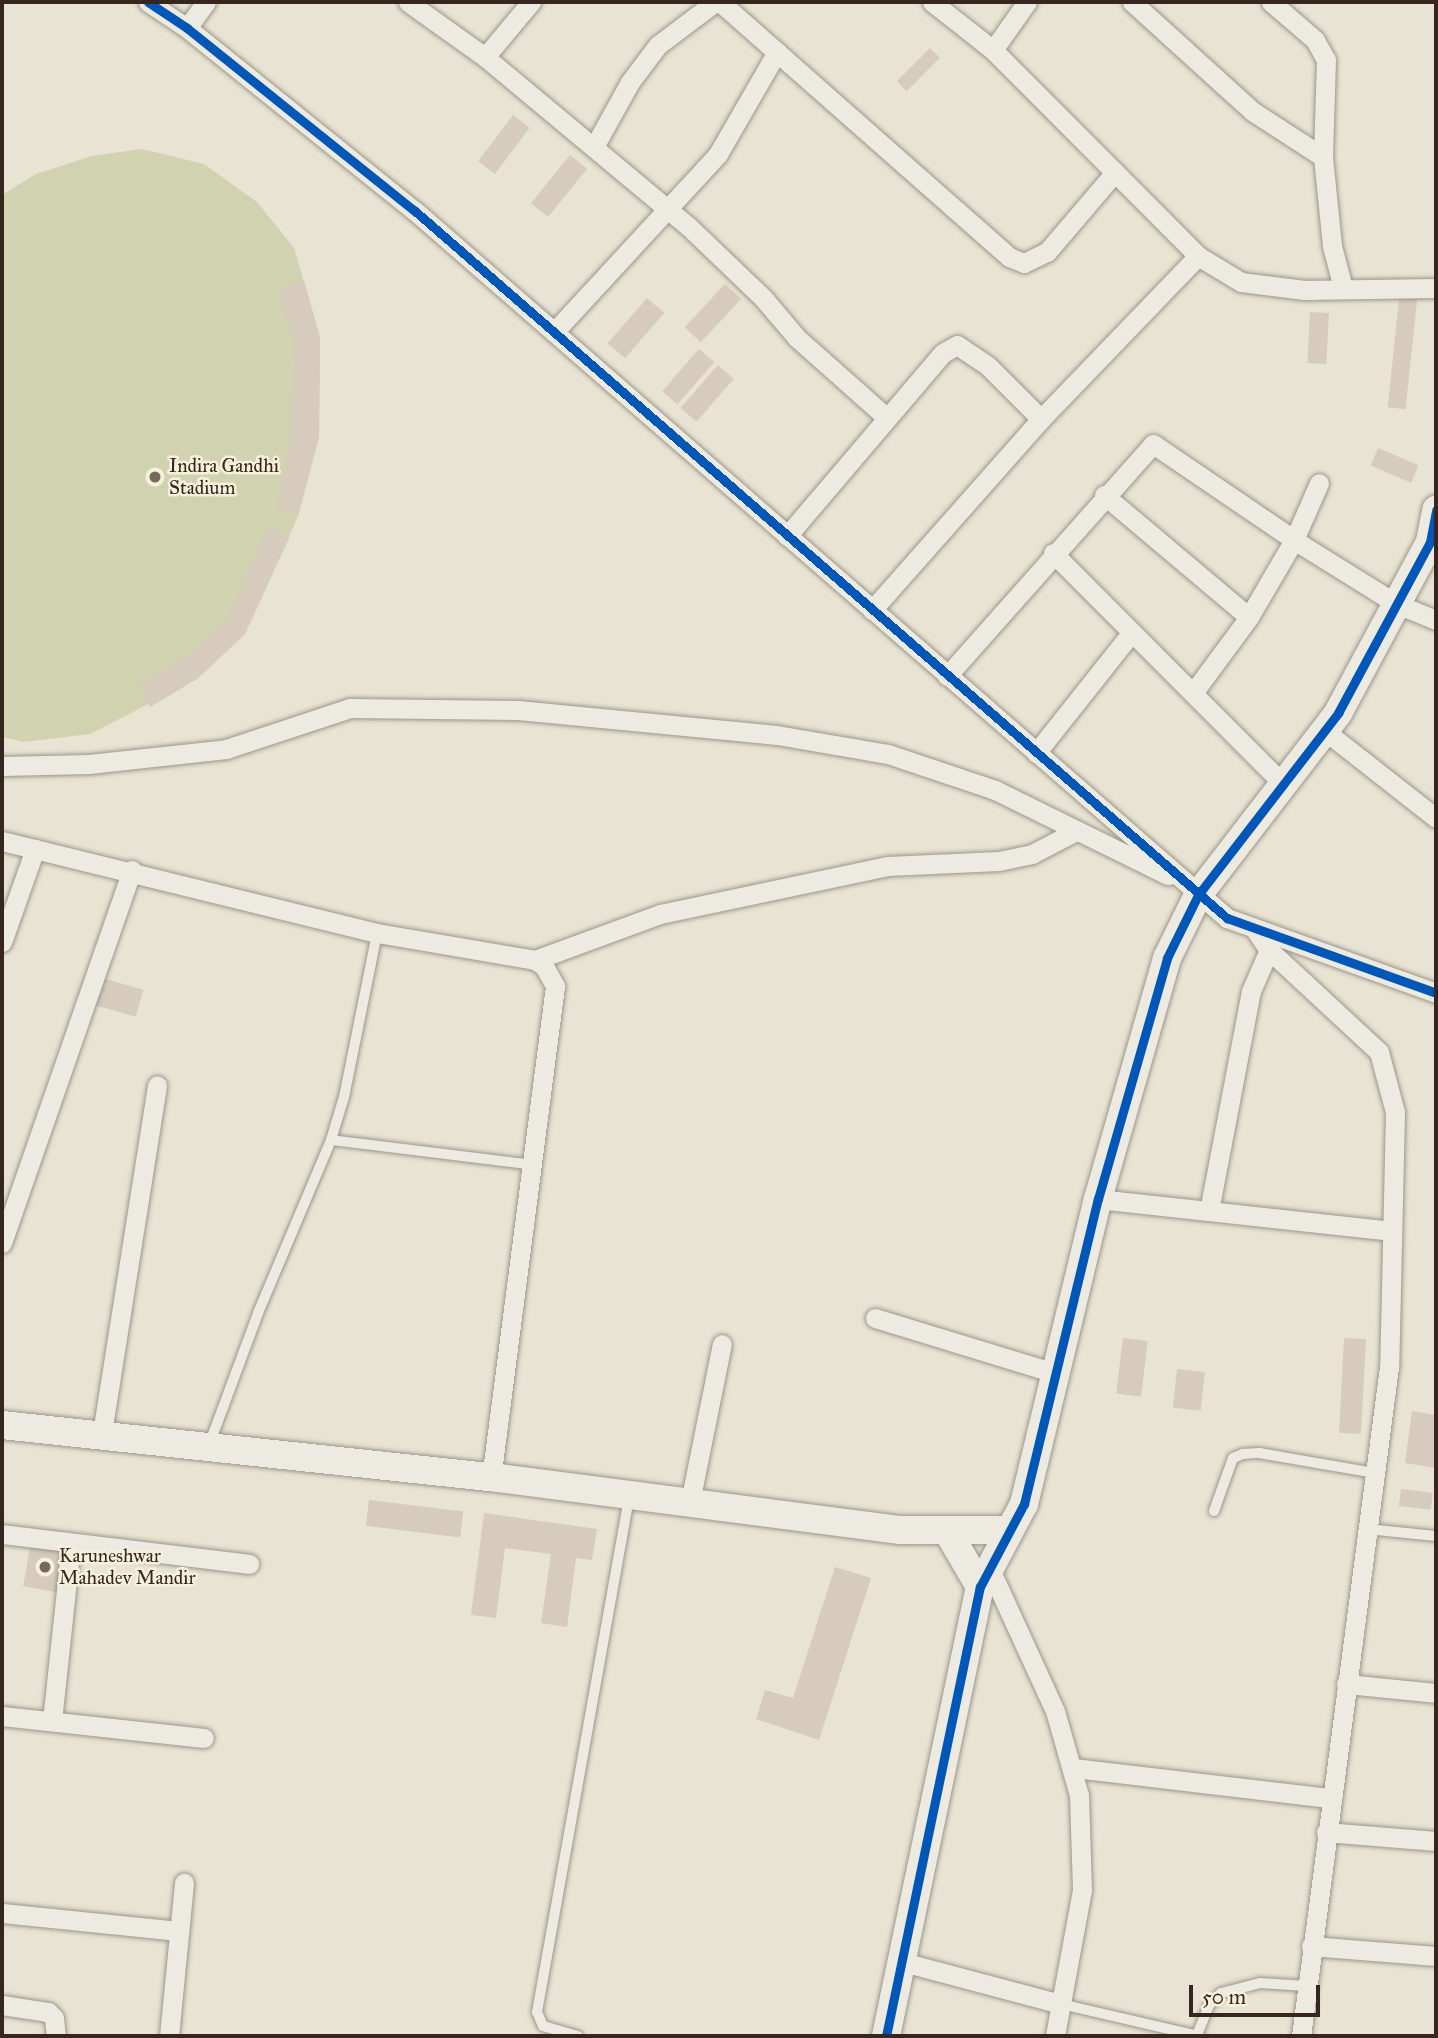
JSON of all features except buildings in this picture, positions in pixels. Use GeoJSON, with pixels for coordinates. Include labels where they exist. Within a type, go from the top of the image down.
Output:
{"type":"FeatureCollection","features":[{"type":"Feature","properties":{"kind":"street"},"geometry":{"type":"LineString","coordinates":[[148,2],[187,27],[415,211],[1227,918],[1256,931],[1436,993]]}},
{"type":"Feature","properties":{"kind":"street"},"geometry":{"type":"LineString","coordinates":[[187,27],[206,2]]}},
{"type":"Feature","properties":{"kind":"street"},"geometry":{"type":"LineString","coordinates":[[485,57],[531,2]]}},
{"type":"Feature","properties":{"kind":"street"},"geometry":{"type":"LineString","coordinates":[[594,147],[630,82],[658,45],[715,2]]}},
{"type":"Feature","properties":{"kind":"street"},"geometry":{"type":"LineString","coordinates":[[720,2],[1009,257],[1024,263],[1047,252],[1115,172]]}},
{"type":"Feature","properties":{"kind":"street"},"geometry":{"type":"LineString","coordinates":[[932,2],[993,50],[1198,256],[1241,282],[1304,290],[1436,288]]}},
{"type":"Feature","properties":{"kind":"street"},"geometry":{"type":"LineString","coordinates":[[993,50],[1027,2]]}},
{"type":"Feature","properties":{"kind":"street"},"geometry":{"type":"LineString","coordinates":[[1132,2],[1252,111],[1323,158]]}},
{"type":"Feature","properties":{"kind":"street"},"geometry":{"type":"LineString","coordinates":[[1271,2],[1315,40],[1326,60],[1323,158],[1332,246],[1343,288]]}},
{"type":"Feature","properties":{"kind":"street"},"geometry":{"type":"LineString","coordinates":[[411,3],[485,57],[594,147],[665,209],[887,418]]}},
{"type":"Feature","properties":{"kind":"street"},"geometry":{"type":"LineString","coordinates":[[554,332],[665,209],[719,154],[778,52]]}},
{"type":"Feature","properties":{"kind":"street"},"geometry":{"type":"LineString","coordinates":[[872,610],[1041,419],[1198,256]]}},
{"type":"Feature","properties":{"kind":"street"},"geometry":{"type":"LineString","coordinates":[[787,536],[943,353],[957,345],[988,366],[1041,419]]}},
{"type":"Feature","properties":{"kind":"street"},"geometry":{"type":"LineString","coordinates":[[947,676],[1104,495],[1153,444],[1294,540],[1397,604],[1436,620]]}},
{"type":"Feature","properties":{"kind":"street"},"geometry":{"type":"LineString","coordinates":[[1193,693],[1249,617],[1294,540],[1319,483]]}},
{"type":"Feature","properties":{"kind":"street"},"geometry":{"type":"LineString","coordinates":[[1104,495],[1249,617]]}},
{"type":"Feature","properties":{"kind":"street"},"geometry":{"type":"LineString","coordinates":[[886,2036],[984,1577],[1024,1503],[1058,1374],[1098,1199],[1167,958],[1190,888],[1284,785],[1325,731],[1430,542],[1436,510]]}},
{"type":"Feature","properties":{"kind":"street"},"geometry":{"type":"LineString","coordinates":[[1053,553],[1284,785]]}},
{"type":"Feature","properties":{"kind":"street"},"geometry":{"type":"LineString","coordinates":[[1035,753],[1132,632]]}},
{"type":"Feature","properties":{"kind":"street"},"geometry":{"type":"LineString","coordinates":[[2,766],[89,764],[226,749],[350,708],[518,710],[777,735],[888,754],[995,790],[1190,888]]}},
{"type":"Feature","properties":{"kind":"street"},"geometry":{"type":"LineString","coordinates":[[1325,731],[1436,818]]}},
{"type":"Feature","properties":{"kind":"street"},"geometry":{"type":"LineString","coordinates":[[535,960],[660,914],[887,866],[999,861],[1032,854],[1074,832]]}},
{"type":"Feature","properties":{"kind":"street"},"geometry":{"type":"LineString","coordinates":[[2,841],[132,870],[377,933],[535,960],[544,966],[555,986],[534,1165],[491,1477]]}},
{"type":"Feature","properties":{"kind":"street"},"geometry":{"type":"LineString","coordinates":[[2,942],[35,849]]}},
{"type":"Feature","properties":{"kind":"street"},"geometry":{"type":"LineString","coordinates":[[2,1243],[132,870]]}},
{"type":"Feature","properties":{"kind":"street"},"geometry":{"type":"LineString","coordinates":[[1256,931],[1269,950],[1379,1052],[1395,1112],[1389,1367],[1330,1798],[1301,2036]]}},
{"type":"Feature","properties":{"kind":"street"},"geometry":{"type":"LineString","coordinates":[[1209,1211],[1251,990],[1269,950]]}},
{"type":"Feature","properties":{"kind":"street"},"geometry":{"type":"LineString","coordinates":[[102,1433],[157,1085]]}},
{"type":"Feature","properties":{"kind":"street"},"geometry":{"type":"LineString","coordinates":[[1098,1199],[1392,1231]]}},
{"type":"Feature","properties":{"kind":"street"},"geometry":{"type":"LineString","coordinates":[[875,1318],[1058,1374]]}},
{"type":"Feature","properties":{"kind":"street"},"geometry":{"type":"LineString","coordinates":[[690,1502],[722,1344]]}},
{"type":"Feature","properties":{"kind":"street"},"geometry":{"type":"LineString","coordinates":[[2,1425],[102,1433],[948,1532],[1009,1530]]}},
{"type":"Feature","properties":{"kind":"street"},"geometry":{"type":"LineString","coordinates":[[948,1532],[984,1577],[1055,1711],[1074,1768],[1082,1891],[1055,2036]]}},
{"type":"Feature","properties":{"kind":"street"},"geometry":{"type":"LineString","coordinates":[[2,1534],[248,1563]]}},
{"type":"Feature","properties":{"kind":"street"},"geometry":{"type":"LineString","coordinates":[[52,1721],[71,1543]]}},
{"type":"Feature","properties":{"kind":"street"},"geometry":{"type":"LineString","coordinates":[[1346,1684],[1436,1693]]}},
{"type":"Feature","properties":{"kind":"street"},"geometry":{"type":"LineString","coordinates":[[2,1716],[204,1738]]}},
{"type":"Feature","properties":{"kind":"street"},"geometry":{"type":"LineString","coordinates":[[1074,1768],[1330,1798]]}},
{"type":"Feature","properties":{"kind":"street"},"geometry":{"type":"LineString","coordinates":[[1326,1832],[1436,1842]]}},
{"type":"Feature","properties":{"kind":"street"},"geometry":{"type":"LineString","coordinates":[[169,2036],[184,1883]]}},
{"type":"Feature","properties":{"kind":"street"},"geometry":{"type":"LineString","coordinates":[[2,1913],[179,1931]]}},
{"type":"Feature","properties":{"kind":"street"},"geometry":{"type":"LineString","coordinates":[[1311,1946],[1436,1956]]}},
{"type":"Feature","properties":{"kind":"street"},"geometry":{"type":"LineString","coordinates":[[903,1962],[1061,2004]]}},
{"type":"Feature","properties":{"kind":"street"},"geometry":{"type":"LineString","coordinates":[[2,2005],[48,2012],[54,2018],[56,2036]]}},
{"type":"Feature","properties":{"kind":"lane"},"geometry":{"type":"LineString","coordinates":[[209,1446],[258,1313],[331,1140],[344,1097],[377,933]]}},
{"type":"Feature","properties":{"kind":"lane"},"geometry":{"type":"LineString","coordinates":[[331,1140],[534,1165]]}},
{"type":"Feature","properties":{"kind":"lane"},"geometry":{"type":"LineString","coordinates":[[1214,1510],[1233,1458],[1243,1454],[1259,1452],[1375,1473]]}},
{"type":"Feature","properties":{"kind":"lane"},"geometry":{"type":"LineString","coordinates":[[578,2036],[543,2026],[537,2012],[630,1494]]}},
{"type":"Feature","properties":{"kind":"lane"},"geometry":{"type":"LineString","coordinates":[[1367,1529],[1436,1536]]}},
{"type":"Feature","properties":{"kind":"lane"},"geometry":{"type":"LineString","coordinates":[[1061,2004],[1198,2036],[1209,2005],[1221,1993],[1260,1983],[1306,1986]]}},
{"type":"Feature","properties":{"kind":"green space","name":"Indira Gandhi Stadium"},"geometry":{"type":"Polygon","coordinates":[[[142,149],[204,164],[257,202],[294,248],[320,337],[319,437],[298,516],[245,634],[197,679],[90,734],[24,742],[2,737],[2,195],[36,174],[92,156],[142,149]]]}},
{"type":"Feature","properties":{"kind":"cycle path"},"geometry":{"type":"LineString","coordinates":[[148,2],[187,28],[415,211],[1227,918],[1436,993]]}},
{"type":"Feature","properties":{"kind":"cycle path"},"geometry":{"type":"LineString","coordinates":[[886,2036],[980,1587],[1024,1504],[1098,1199],[1167,958],[1198,895],[1338,713],[1430,542],[1436,510]]}},
{"type":"Feature","properties":{"kind":"place","name":"Indira Gandhi Stadium"},"geometry":{"type":"Point","coordinates":[155,477]}},
{"type":"Feature","properties":{"kind":"place","name":"Karuneshwar Mahadev Mandir"},"geometry":{"type":"Point","coordinates":[45,1567]}}]}
